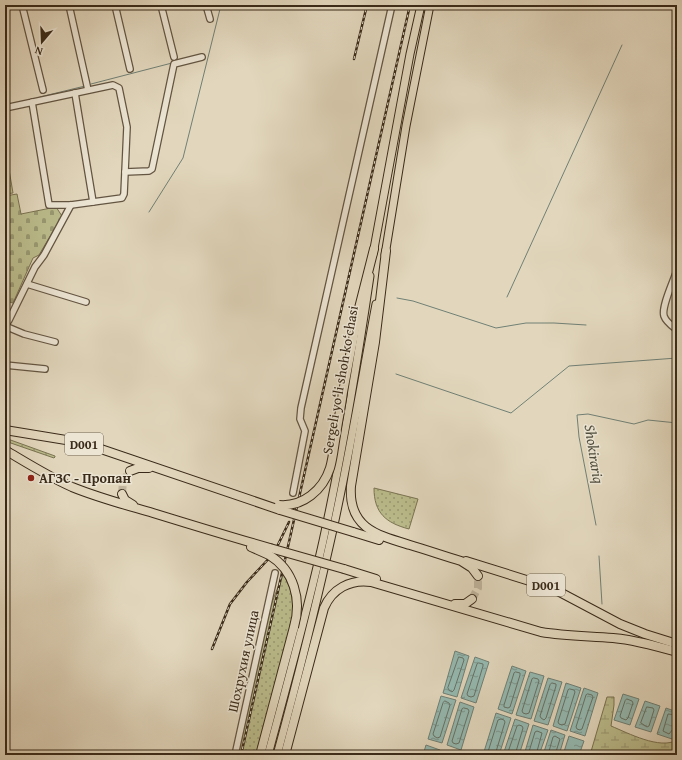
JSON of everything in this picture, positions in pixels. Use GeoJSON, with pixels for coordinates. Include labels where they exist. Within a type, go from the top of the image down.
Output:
{"type":"FeatureCollection","features":[{"type":"Feature","properties":{"kind":"highway"},"geometry":{"type":"LineString","coordinates":[[279,508],[304,500],[315,493],[325,480],[331,465],[359,308],[374,248]]}},
{"type":"Feature","properties":{"kind":"highway"},"geometry":{"type":"LineString","coordinates":[[386,250],[375,342],[351,486],[352,500],[359,518],[372,532],[383,537],[440,554],[468,565],[475,570],[478,576]]}},
{"type":"Feature","properties":{"kind":"highway","name":"D001"},"geometry":{"type":"LineString","coordinates":[[5,430],[84,444],[197,483],[398,546],[440,554],[552,588],[644,638],[677,652]]}},
{"type":"Feature","properties":{"kind":"highway","name":"D001"},"geometry":{"type":"LineString","coordinates":[[5,450],[49,476],[71,486],[120,504],[270,551],[373,578],[436,601],[541,632],[567,636],[644,638],[677,644]]}},
{"type":"Feature","properties":{"kind":"highway"},"geometry":{"type":"LineString","coordinates":[[130,471],[142,468],[160,470]]}},
{"type":"Feature","properties":{"kind":"highway"},"geometry":{"type":"LineString","coordinates":[[122,494],[128,502],[152,513]]}},
{"type":"Feature","properties":{"kind":"highway"},"geometry":{"type":"LineString","coordinates":[[260,755],[294,627],[298,604],[294,585],[284,568],[270,551]]}},
{"type":"Feature","properties":{"kind":"highway"},"geometry":{"type":"LineString","coordinates":[[285,755],[321,617],[326,604],[333,593],[343,586],[351,583],[367,582],[436,601],[465,604],[472,599]]}},
{"type":"Feature","properties":{"kind":"main road","name":"Sergeli yo‘li shoh ko‘chasi"},"geometry":{"type":"LineString","coordinates":[[268,755],[296,652],[324,533],[343,442],[374,248],[421,5]]}},
{"type":"Feature","properties":{"kind":"main road","name":"Sergeli yo‘li shoh ko‘chasi"},"geometry":{"type":"LineString","coordinates":[[277,755],[305,648],[330,543],[353,433],[386,250],[406,126],[430,5]]}},
{"type":"Feature","properties":{"kind":"street"},"geometry":{"type":"LineString","coordinates":[[22,5],[43,90]]}},
{"type":"Feature","properties":{"kind":"street"},"geometry":{"type":"LineString","coordinates":[[69,5],[88,90]]}},
{"type":"Feature","properties":{"kind":"street"},"geometry":{"type":"LineString","coordinates":[[115,5],[130,68]]}},
{"type":"Feature","properties":{"kind":"street"},"geometry":{"type":"LineString","coordinates":[[161,5],[174,57]]}},
{"type":"Feature","properties":{"kind":"street"},"geometry":{"type":"LineString","coordinates":[[206,5],[210,19]]}},
{"type":"Feature","properties":{"kind":"street"},"geometry":{"type":"LineString","coordinates":[[293,493],[306,431],[300,419],[301,408],[392,5]]}},
{"type":"Feature","properties":{"kind":"street"},"geometry":{"type":"LineString","coordinates":[[671,5],[677,8]]}},
{"type":"Feature","properties":{"kind":"street"},"geometry":{"type":"LineString","coordinates":[[125,172],[152,169],[174,64],[202,57]]}},
{"type":"Feature","properties":{"kind":"street"},"geometry":{"type":"LineString","coordinates":[[5,108],[32,102],[75,93],[88,90],[113,85],[119,88],[127,127],[124,194],[122,198],[71,205],[51,206],[48,203],[32,102]]}},
{"type":"Feature","properties":{"kind":"street"},"geometry":{"type":"LineString","coordinates":[[75,93],[93,202]]}},
{"type":"Feature","properties":{"kind":"street"},"geometry":{"type":"LineString","coordinates":[[55,342],[24,334],[5,326],[10,320],[35,267],[44,255],[71,205]]}},
{"type":"Feature","properties":{"kind":"street"},"geometry":{"type":"LineString","coordinates":[[677,270],[664,305],[663,313],[668,322],[677,330]]}},
{"type":"Feature","properties":{"kind":"street"},"geometry":{"type":"LineString","coordinates":[[27,284],[86,302]]}},
{"type":"Feature","properties":{"kind":"street"},"geometry":{"type":"LineString","coordinates":[[5,365],[46,369]]}},
{"type":"Feature","properties":{"kind":"street","name":"Шохрухия улица"},"geometry":{"type":"LineString","coordinates":[[235,755],[275,573]]}},
{"type":"Feature","properties":{"kind":"green space"},"geometry":{"type":"Polygon","coordinates":[[[5,146],[13,193],[5,194],[5,146]]]}},
{"type":"Feature","properties":{"kind":"green space"},"geometry":{"type":"Polygon","coordinates":[[[17,194],[21,214],[56,207],[62,216],[39,255],[33,258],[13,303],[5,301],[5,196],[17,194]]]}},
{"type":"Feature","properties":{"kind":"green space"},"geometry":{"type":"Polygon","coordinates":[[[5,438],[55,457],[54,458],[5,441],[5,438]]]}},
{"type":"Feature","properties":{"kind":"green space"},"geometry":{"type":"Polygon","coordinates":[[[374,488],[418,499],[409,529],[394,524],[383,516],[376,504],[374,488]]]}},
{"type":"Feature","properties":{"kind":"green space"},"geometry":{"type":"Polygon","coordinates":[[[283,574],[289,586],[292,597],[292,621],[256,755],[238,755],[271,605],[283,574]]]}},
{"type":"Feature","properties":{"kind":"green space"},"geometry":{"type":"Polygon","coordinates":[[[607,697],[614,697],[611,726],[653,742],[670,743],[677,740],[677,755],[590,755],[607,697]]]}},
{"type":"Feature","properties":{"kind":"water"},"geometry":{"type":"Polygon","coordinates":[[[455,651],[469,656],[457,697],[443,693],[455,651]]]}},
{"type":"Feature","properties":{"kind":"water"},"geometry":{"type":"Polygon","coordinates":[[[475,657],[489,662],[476,703],[461,698],[475,657]]]}},
{"type":"Feature","properties":{"kind":"water"},"geometry":{"type":"Polygon","coordinates":[[[512,666],[526,671],[512,714],[498,709],[512,666]]]}},
{"type":"Feature","properties":{"kind":"water"},"geometry":{"type":"Polygon","coordinates":[[[530,672],[544,676],[531,719],[516,715],[530,672]]]}},
{"type":"Feature","properties":{"kind":"water"},"geometry":{"type":"Polygon","coordinates":[[[548,678],[562,682],[548,725],[534,721],[548,678]]]}},
{"type":"Feature","properties":{"kind":"water"},"geometry":{"type":"Polygon","coordinates":[[[566,683],[581,688],[567,731],[553,726],[566,683]]]}},
{"type":"Feature","properties":{"kind":"water"},"geometry":{"type":"Polygon","coordinates":[[[584,688],[598,693],[585,736],[570,731],[584,688]]]}},
{"type":"Feature","properties":{"kind":"water"},"geometry":{"type":"Polygon","coordinates":[[[623,694],[639,699],[630,725],[614,720],[623,694]]]}},
{"type":"Feature","properties":{"kind":"water"},"geometry":{"type":"Polygon","coordinates":[[[441,696],[456,700],[442,743],[428,739],[441,696]]]}},
{"type":"Feature","properties":{"kind":"water"},"geometry":{"type":"Polygon","coordinates":[[[645,701],[660,706],[651,732],[635,727],[645,701]]]}},
{"type":"Feature","properties":{"kind":"water"},"geometry":{"type":"Polygon","coordinates":[[[460,702],[474,707],[461,750],[447,745],[460,702]]]}},
{"type":"Feature","properties":{"kind":"water"},"geometry":{"type":"Polygon","coordinates":[[[666,708],[677,712],[677,727],[672,739],[657,734],[666,708]]]}},
{"type":"Feature","properties":{"kind":"water"},"geometry":{"type":"Polygon","coordinates":[[[496,713],[511,718],[499,755],[483,755],[496,713]]]}},
{"type":"Feature","properties":{"kind":"water"},"geometry":{"type":"Polygon","coordinates":[[[515,719],[529,724],[519,755],[503,755],[515,719]]]}},
{"type":"Feature","properties":{"kind":"water"},"geometry":{"type":"Polygon","coordinates":[[[533,725],[548,730],[539,755],[524,755],[533,725]]]}},
{"type":"Feature","properties":{"kind":"water"},"geometry":{"type":"Polygon","coordinates":[[[551,730],[565,735],[559,755],[543,755],[551,730]]]}},
{"type":"Feature","properties":{"kind":"water"},"geometry":{"type":"Polygon","coordinates":[[[569,736],[584,741],[579,755],[563,755],[569,736]]]}},
{"type":"Feature","properties":{"kind":"water"},"geometry":{"type":"Polygon","coordinates":[[[426,745],[440,750],[438,755],[423,755],[426,745]]]}},
{"type":"Feature","properties":{"kind":"waterway"},"geometry":{"type":"LineString","coordinates":[[149,212],[183,158],[221,5]]}},
{"type":"Feature","properties":{"kind":"waterway"},"geometry":{"type":"LineString","coordinates":[[507,297],[622,45]]}},
{"type":"Feature","properties":{"kind":"waterway"},"geometry":{"type":"LineString","coordinates":[[91,84],[172,63]]}},
{"type":"Feature","properties":{"kind":"waterway"},"geometry":{"type":"LineString","coordinates":[[40,97],[85,86]]}},
{"type":"Feature","properties":{"kind":"waterway"},"geometry":{"type":"LineString","coordinates":[[397,298],[413,301],[496,328],[526,323],[586,325]]}},
{"type":"Feature","properties":{"kind":"waterway"},"geometry":{"type":"LineString","coordinates":[[396,374],[511,413],[569,366],[677,358]]}},
{"type":"Feature","properties":{"kind":"waterway","name":"Shokirariq"},"geometry":{"type":"LineString","coordinates":[[596,525],[579,437],[577,415],[588,414],[634,424],[648,420],[677,423]]}},
{"type":"Feature","properties":{"kind":"waterway","name":"Shokirariq"},"geometry":{"type":"LineString","coordinates":[[599,556],[602,604]]}},
{"type":"Feature","properties":{"kind":"tunnel"},"geometry":{"type":"LineString","coordinates":[[122,494],[123,481],[130,471]]}},
{"type":"Feature","properties":{"kind":"tunnel"},"geometry":{"type":"LineString","coordinates":[[472,599],[478,588],[478,576]]}},
{"type":"Feature","properties":{"kind":"railway"},"geometry":{"type":"LineString","coordinates":[[354,59],[367,5]]}},
{"type":"Feature","properties":{"kind":"railway"},"geometry":{"type":"LineString","coordinates":[[241,755],[410,5]]}},
{"type":"Feature","properties":{"kind":"railway"},"geometry":{"type":"LineString","coordinates":[[212,649],[230,604],[247,582],[274,553],[289,522]]}},
{"type":"Feature","properties":{"kind":"place","name":"АГЗС - Пропан"},"geometry":{"type":"Point","coordinates":[31,478]}}]}
